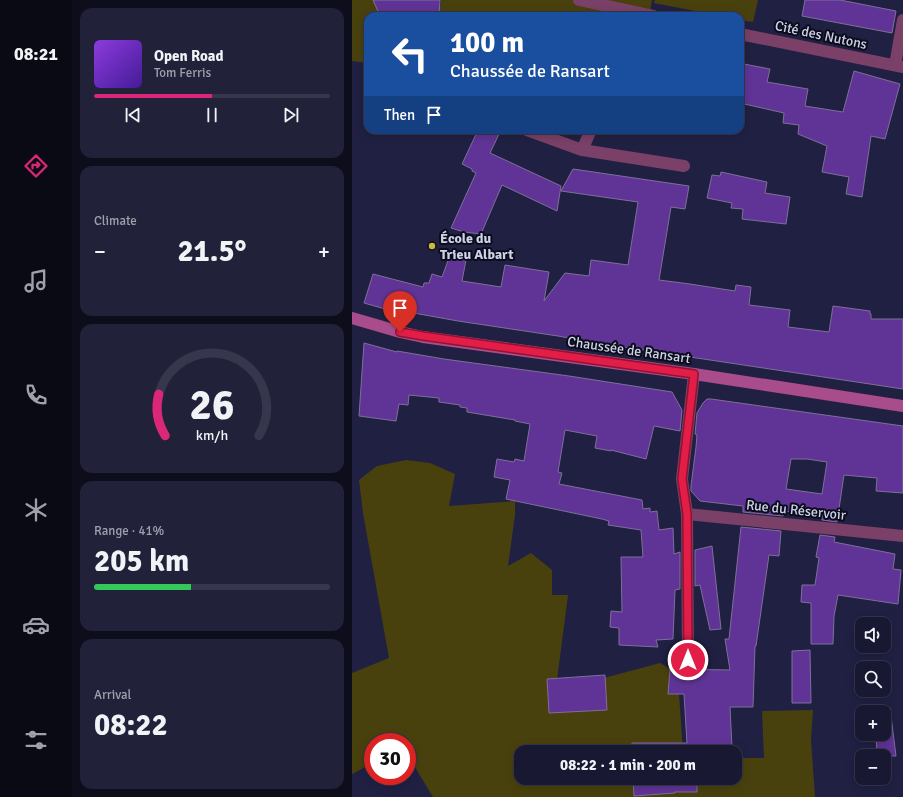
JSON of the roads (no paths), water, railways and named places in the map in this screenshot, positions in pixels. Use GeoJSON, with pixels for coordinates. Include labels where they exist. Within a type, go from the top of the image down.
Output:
{"type":"FeatureCollection","features":[{"type":"Feature","properties":{"kind":"main road","name":"Chaussée de Ransart"},"geometry":{"type":"LineString","coordinates":[[352,318],[400,332],[423,336],[694,374],[903,406]]}},
{"type":"Feature","properties":{"kind":"street"},"geometry":{"type":"LineString","coordinates":[[579,0],[633,12]]}},
{"type":"Feature","properties":{"kind":"street","name":"Cité des Nutons"},"geometry":{"type":"LineString","coordinates":[[744,35],[899,66],[903,20]]}},
{"type":"Feature","properties":{"kind":"street"},"geometry":{"type":"LineString","coordinates":[[538,134],[582,150],[684,166]]}},
{"type":"Feature","properties":{"kind":"street"},"geometry":{"type":"LineString","coordinates":[[582,150],[589,134]]}},
{"type":"Feature","properties":{"kind":"street"},"geometry":{"type":"LineString","coordinates":[[688,660],[687,514],[682,479],[694,374]]}},
{"type":"Feature","properties":{"kind":"street","name":"Rue du Réservoir"},"geometry":{"type":"LineString","coordinates":[[687,514],[903,536]]}},
{"type":"Feature","properties":{"kind":"place","name":"École du Trieu Albart"},"geometry":{"type":"Point","coordinates":[432,246]}}]}
